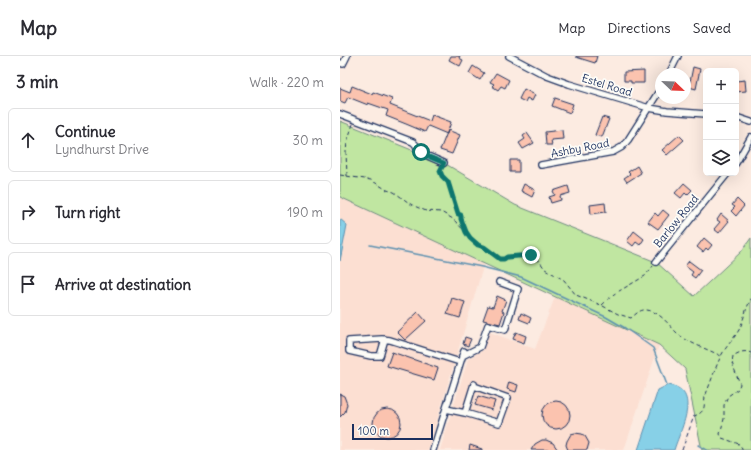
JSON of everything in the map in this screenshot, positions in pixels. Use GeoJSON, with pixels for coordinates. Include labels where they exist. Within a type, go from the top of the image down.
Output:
{"type":"FeatureCollection","features":[{"type":"Feature","properties":{"kind":"street"},"geometry":{"type":"LineString","coordinates":[[342,64],[347,56]]}},
{"type":"Feature","properties":{"kind":"street","name":"Estel Road"},"geometry":{"type":"LineString","coordinates":[[509,56],[547,76],[649,108],[703,114]]}},
{"type":"Feature","properties":{"kind":"street"},"geometry":{"type":"LineString","coordinates":[[672,68],[678,56]]}},
{"type":"Feature","properties":{"kind":"street","name":"Ashby Road"},"geometry":{"type":"LineString","coordinates":[[541,165],[593,157],[617,151],[628,140],[655,98]]}},
{"type":"Feature","properties":{"kind":"street"},"geometry":{"type":"LineString","coordinates":[[340,114],[413,142],[418,151],[422,154],[444,163]]}},
{"type":"Feature","properties":{"kind":"street"},"geometry":{"type":"LineString","coordinates":[[739,118],[751,122]]}},
{"type":"Feature","properties":{"kind":"street"},"geometry":{"type":"LineString","coordinates":[[739,158],[751,137]]}},
{"type":"Feature","properties":{"kind":"street","name":"Barlow Road"},"geometry":{"type":"LineString","coordinates":[[656,262],[726,176]]}},
{"type":"Feature","properties":{"kind":"street"},"geometry":{"type":"LineString","coordinates":[[385,339],[380,356],[371,356],[349,350],[350,341],[385,339],[462,356],[480,347],[488,325],[505,330],[518,289],[499,282]]}},
{"type":"Feature","properties":{"kind":"street"},"geometry":{"type":"LineString","coordinates":[[433,450],[462,356]]}},
{"type":"Feature","properties":{"kind":"street"},"geometry":{"type":"LineString","coordinates":[[446,409],[499,423],[508,398],[474,384],[465,413]]}},
{"type":"Feature","properties":{"kind":"path"},"geometry":{"type":"LineString","coordinates":[[347,176],[347,142],[355,120]]}},
{"type":"Feature","properties":{"kind":"path"},"geometry":{"type":"LineString","coordinates":[[444,163],[440,171],[442,176],[448,182],[458,214],[461,215],[466,232],[470,238]]}},
{"type":"Feature","properties":{"kind":"path"},"geometry":{"type":"LineString","coordinates":[[340,175],[371,180],[387,190],[394,192],[412,205],[426,211],[441,212],[453,219],[478,245],[484,247],[500,259],[531,255],[540,262],[545,269],[564,280],[576,295],[618,314],[631,318],[637,312],[645,310],[652,311],[661,316],[678,334],[702,348],[721,356]]}},
{"type":"Feature","properties":{"kind":"path"},"geometry":{"type":"LineString","coordinates":[[601,305],[614,294],[645,276],[656,262]]}},
{"type":"Feature","properties":{"kind":"path"},"geometry":{"type":"LineString","coordinates":[[682,450],[694,416],[698,415],[705,406],[705,396],[721,356],[737,332],[751,299]]}},
{"type":"Feature","properties":{"kind":"path"},"geometry":{"type":"LineString","coordinates":[[742,450],[738,444],[722,438],[720,434],[724,419],[724,405],[728,396],[738,389],[740,384],[732,363],[733,356],[740,352],[751,353]]}},
{"type":"Feature","properties":{"kind":"shaded area"},"geometry":{"type":"Polygon","coordinates":[[[340,197],[484,264],[428,450],[340,450],[340,197]]]}},
{"type":"Feature","properties":{"kind":"shaded area"},"geometry":{"type":"Polygon","coordinates":[[[555,297],[659,345],[624,450],[440,450],[468,359],[483,350],[489,332],[535,349],[555,297]]]}},
{"type":"Feature","properties":{"kind":"green space"},"geometry":{"type":"Polygon","coordinates":[[[340,121],[444,163],[515,205],[656,262],[694,296],[741,252],[751,238],[751,450],[702,450],[685,369],[659,345],[340,197],[340,121]]]}},
{"type":"Feature","properties":{"kind":"water"},"geometry":{"type":"Polygon","coordinates":[[[340,219],[347,225],[340,261],[340,219]]]}},
{"type":"Feature","properties":{"kind":"water"},"geometry":{"type":"Polygon","coordinates":[[[668,385],[679,388],[685,394],[687,402],[684,422],[674,450],[638,450],[658,390],[668,385]]]}},
{"type":"Feature","properties":{"kind":"building"},"geometry":{"type":"Polygon","coordinates":[[[451,56],[460,56],[459,58],[463,60],[460,66],[449,60],[451,56]]]}},
{"type":"Feature","properties":{"kind":"building"},"geometry":{"type":"Polygon","coordinates":[[[576,56],[597,56],[595,63],[576,56]]]}},
{"type":"Feature","properties":{"kind":"building"},"geometry":{"type":"Polygon","coordinates":[[[473,66],[484,73],[480,80],[469,73],[473,66]]]}},
{"type":"Feature","properties":{"kind":"building"},"geometry":{"type":"Polygon","coordinates":[[[693,67],[700,69],[696,89],[691,88],[693,67]]]}},
{"type":"Feature","properties":{"kind":"building"},"geometry":{"type":"Polygon","coordinates":[[[644,71],[644,83],[631,83],[631,81],[624,81],[624,72],[644,71]]]}},
{"type":"Feature","properties":{"kind":"building"},"geometry":{"type":"Polygon","coordinates":[[[496,73],[509,80],[505,88],[501,86],[498,90],[492,86],[494,84],[490,82],[496,73]]]}},
{"type":"Feature","properties":{"kind":"building"},"geometry":{"type":"Polygon","coordinates":[[[745,80],[746,91],[739,92],[739,81],[745,80]]]}},
{"type":"Feature","properties":{"kind":"building"},"geometry":{"type":"Polygon","coordinates":[[[352,86],[372,94],[373,92],[392,99],[390,105],[430,121],[432,115],[451,122],[447,134],[428,126],[425,132],[386,116],[388,110],[368,103],[368,105],[348,97],[345,103],[340,101],[340,88],[350,92],[352,86]]]}},
{"type":"Feature","properties":{"kind":"building"},"geometry":{"type":"Polygon","coordinates":[[[524,89],[535,95],[532,101],[527,98],[525,102],[519,99],[524,89]]]}},
{"type":"Feature","properties":{"kind":"building"},"geometry":{"type":"Polygon","coordinates":[[[555,98],[573,104],[570,113],[552,106],[555,98]]]}},
{"type":"Feature","properties":{"kind":"building"},"geometry":{"type":"Polygon","coordinates":[[[602,117],[609,119],[602,137],[595,135],[602,117]]]}},
{"type":"Feature","properties":{"kind":"building"},"geometry":{"type":"Polygon","coordinates":[[[448,130],[460,135],[452,154],[440,150],[448,130]]]}},
{"type":"Feature","properties":{"kind":"building"},"geometry":{"type":"Polygon","coordinates":[[[562,130],[563,139],[551,140],[552,145],[546,145],[545,132],[562,130]]]}},
{"type":"Feature","properties":{"kind":"building"},"geometry":{"type":"Polygon","coordinates":[[[527,133],[534,143],[523,149],[519,143],[525,139],[523,136],[527,133]]]}},
{"type":"Feature","properties":{"kind":"building"},"geometry":{"type":"Polygon","coordinates":[[[679,135],[684,140],[667,155],[662,150],[679,135]]]}},
{"type":"Feature","properties":{"kind":"building"},"geometry":{"type":"Polygon","coordinates":[[[510,160],[519,160],[519,172],[510,172],[510,160]]]}},
{"type":"Feature","properties":{"kind":"building"},"geometry":{"type":"Polygon","coordinates":[[[637,166],[641,173],[627,182],[624,178],[630,174],[628,172],[637,166]]]}},
{"type":"Feature","properties":{"kind":"building"},"geometry":{"type":"Polygon","coordinates":[[[684,183],[692,190],[687,195],[685,193],[681,198],[675,193],[684,183]]]}},
{"type":"Feature","properties":{"kind":"building"},"geometry":{"type":"Polygon","coordinates":[[[524,184],[535,190],[532,197],[521,191],[524,184]]]}},
{"type":"Feature","properties":{"kind":"building"},"geometry":{"type":"Polygon","coordinates":[[[568,186],[570,193],[560,196],[561,200],[551,203],[549,197],[555,195],[553,191],[568,186]]]}},
{"type":"Feature","properties":{"kind":"building"},"geometry":{"type":"Polygon","coordinates":[[[737,199],[744,206],[736,216],[731,211],[735,207],[732,205],[737,199]]]}},
{"type":"Feature","properties":{"kind":"building"},"geometry":{"type":"Polygon","coordinates":[[[605,203],[606,212],[591,214],[590,205],[605,203]]]}},
{"type":"Feature","properties":{"kind":"building"},"geometry":{"type":"Polygon","coordinates":[[[663,210],[669,215],[658,229],[648,222],[655,213],[658,216],[663,210]]]}},
{"type":"Feature","properties":{"kind":"building"},"geometry":{"type":"Polygon","coordinates":[[[721,214],[729,221],[719,233],[714,229],[720,222],[717,220],[721,214]]]}},
{"type":"Feature","properties":{"kind":"building"},"geometry":{"type":"Polygon","coordinates":[[[634,231],[644,239],[640,245],[636,242],[633,246],[627,241],[634,231]]]}},
{"type":"Feature","properties":{"kind":"building"},"geometry":{"type":"Polygon","coordinates":[[[704,238],[712,245],[708,250],[706,248],[703,252],[697,247],[704,238]]]}},
{"type":"Feature","properties":{"kind":"building"},"geometry":{"type":"Polygon","coordinates":[[[689,261],[701,270],[695,278],[691,275],[693,272],[685,266],[689,261]]]}},
{"type":"Feature","properties":{"kind":"building"},"geometry":{"type":"Polygon","coordinates":[[[497,296],[506,300],[502,311],[504,312],[500,324],[483,320],[488,306],[493,307],[497,296]]]}},
{"type":"Feature","properties":{"kind":"building"},"geometry":{"type":"Polygon","coordinates":[[[452,298],[465,302],[460,318],[447,314],[452,298]]]}},
{"type":"Feature","properties":{"kind":"building"},"geometry":{"type":"Polygon","coordinates":[[[418,312],[426,321],[405,340],[397,332],[418,312]]]}},
{"type":"Feature","properties":{"kind":"building"},"geometry":{"type":"Polygon","coordinates":[[[521,313],[531,318],[529,323],[519,319],[521,313]]]}},
{"type":"Feature","properties":{"kind":"building"},"geometry":{"type":"Polygon","coordinates":[[[516,332],[526,336],[524,343],[513,339],[516,332]]]}},
{"type":"Feature","properties":{"kind":"building"},"geometry":{"type":"Polygon","coordinates":[[[465,337],[471,339],[468,346],[463,344],[465,337]]]}},
{"type":"Feature","properties":{"kind":"building"},"geometry":{"type":"Polygon","coordinates":[[[392,352],[438,368],[434,380],[387,366],[392,352]]]}},
{"type":"Feature","properties":{"kind":"building"},"geometry":{"type":"Polygon","coordinates":[[[509,382],[518,385],[516,392],[507,389],[509,382]]]}},
{"type":"Feature","properties":{"kind":"building"},"geometry":{"type":"Polygon","coordinates":[[[340,394],[344,396],[347,404],[345,412],[340,417],[340,394]]]}},
{"type":"Feature","properties":{"kind":"building"},"geometry":{"type":"Polygon","coordinates":[[[478,396],[495,401],[492,410],[475,405],[478,396]]]}},
{"type":"Feature","properties":{"kind":"building"},"geometry":{"type":"Polygon","coordinates":[[[556,401],[566,405],[570,415],[566,425],[556,429],[546,425],[542,415],[546,405],[556,401]]]}},
{"type":"Feature","properties":{"kind":"building"},"geometry":{"type":"Polygon","coordinates":[[[387,409],[397,413],[401,423],[397,433],[387,437],[377,433],[373,423],[377,413],[387,409]]]}},
{"type":"Feature","properties":{"kind":"building"},"geometry":{"type":"Polygon","coordinates":[[[575,433],[585,436],[589,443],[587,450],[568,450],[566,445],[567,441],[571,434],[575,433]]]}},
{"type":"Feature","properties":{"kind":"building"},"geometry":{"type":"Polygon","coordinates":[[[542,440],[553,443],[558,450],[531,450],[535,444],[542,440]]]}},
{"type":"Feature","properties":{"kind":"building"},"geometry":{"type":"Polygon","coordinates":[[[470,445],[482,449],[482,450],[469,450],[470,445]]]}},
{"type":"Feature","properties":{"kind":"waterway"},"geometry":{"type":"LineString","coordinates":[[370,245],[482,267],[521,277],[606,317],[625,328],[653,348],[667,385]]}},
{"type":"Feature","properties":{"kind":"waterway"},"geometry":{"type":"LineString","coordinates":[[698,445],[707,450]]}},
{"type":"Feature","properties":{"kind":"route"},"geometry":{"type":"LineString","coordinates":[[421,152],[422,154],[444,163],[440,171],[442,176],[446,178],[448,182],[458,214],[461,215],[462,222],[470,238],[500,259],[531,255]]}}]}
